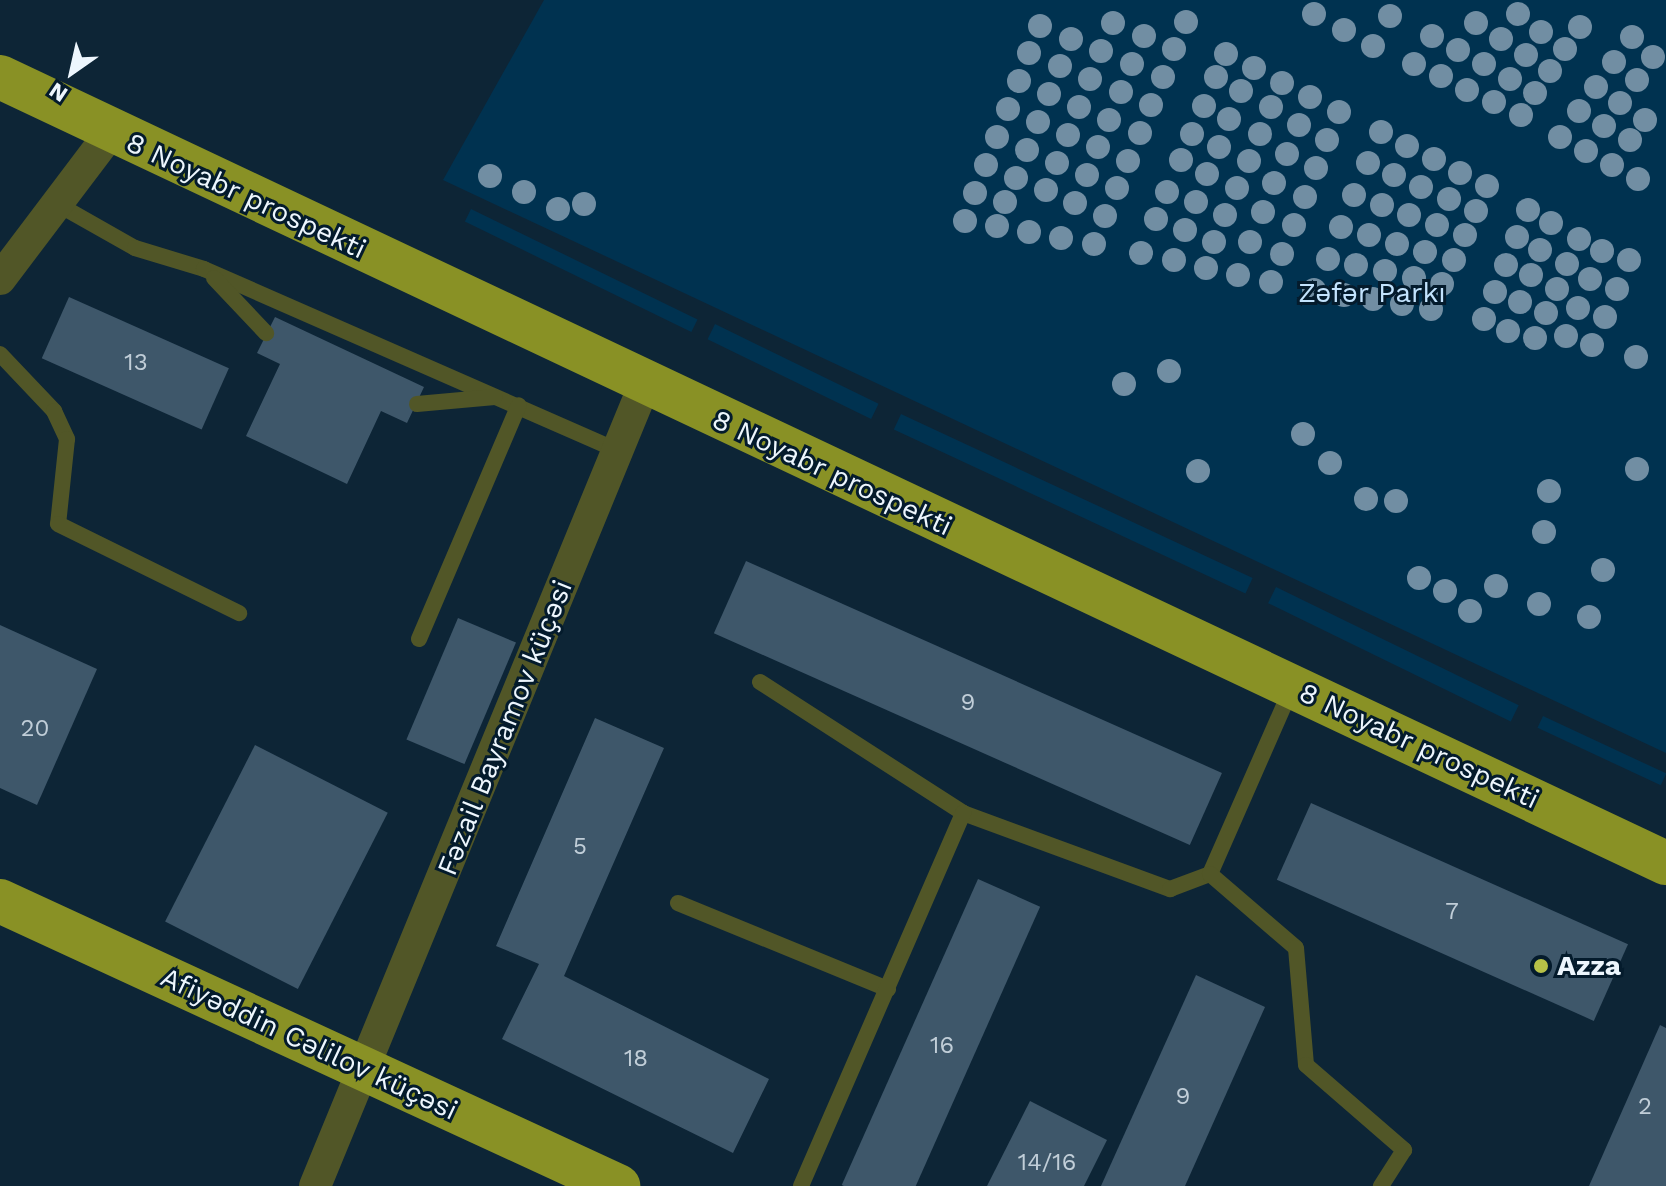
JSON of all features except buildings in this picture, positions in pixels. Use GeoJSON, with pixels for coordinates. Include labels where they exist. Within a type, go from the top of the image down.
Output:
{"type":"FeatureCollection","features":[{"type":"Feature","properties":{"kind":"highway","name":"8 Noyabr prospekti"},"geometry":{"type":"LineString","coordinates":[[0,77],[644,386],[1666,863]]}},
{"type":"Feature","properties":{"kind":"highway","name":"Afiyəddin Cəlilov küçəsi"},"geometry":{"type":"LineString","coordinates":[[0,901],[618,1186]]}},
{"type":"Feature","properties":{"kind":"street"},"geometry":{"type":"LineString","coordinates":[[0,279],[59,205],[111,132]]}},
{"type":"Feature","properties":{"kind":"street","name":"Fəzail Bayramov küçəsi"},"geometry":{"type":"LineString","coordinates":[[315,1186],[367,1070],[644,386]]}},
{"type":"Feature","properties":{"kind":"lane"},"geometry":{"type":"LineString","coordinates":[[59,205],[135,248],[204,269],[617,450]]}},
{"type":"Feature","properties":{"kind":"lane"},"geometry":{"type":"LineString","coordinates":[[204,269],[266,333]]}},
{"type":"Feature","properties":{"kind":"lane"},"geometry":{"type":"LineString","coordinates":[[0,354],[54,411],[67,439],[58,524],[239,613]]}},
{"type":"Feature","properties":{"kind":"lane"},"geometry":{"type":"LineString","coordinates":[[417,404],[500,397]]}},
{"type":"Feature","properties":{"kind":"lane"},"geometry":{"type":"LineString","coordinates":[[419,639],[519,405]]}},
{"type":"Feature","properties":{"kind":"lane"},"geometry":{"type":"LineString","coordinates":[[760,682],[963,813],[1170,889],[1210,874],[1292,686]]}},
{"type":"Feature","properties":{"kind":"lane"},"geometry":{"type":"LineString","coordinates":[[801,1186],[963,813]]}},
{"type":"Feature","properties":{"kind":"lane"},"geometry":{"type":"LineString","coordinates":[[1210,874],[1296,948],[1306,1065],[1404,1150],[1381,1186]]}},
{"type":"Feature","properties":{"kind":"lane"},"geometry":{"type":"LineString","coordinates":[[678,903],[888,989]]}},
{"type":"Feature","properties":{"kind":"green space","name":"Zəfər Parkı"},"geometry":{"type":"Polygon","coordinates":[[[544,0],[1666,0],[1666,753],[443,180],[544,0]]]}},
{"type":"Feature","properties":{"kind":"green space"},"geometry":{"type":"Polygon","coordinates":[[[471,209],[697,319],[691,332],[465,222],[471,209]]]}},
{"type":"Feature","properties":{"kind":"green space"},"geometry":{"type":"Polygon","coordinates":[[[715,324],[879,404],[871,419],[708,339],[715,324]]]}},
{"type":"Feature","properties":{"kind":"green space"},"geometry":{"type":"Polygon","coordinates":[[[901,414],[1253,578],[1245,593],[894,429],[901,414]]]}},
{"type":"Feature","properties":{"kind":"green space"},"geometry":{"type":"Polygon","coordinates":[[[1276,587],[1519,705],[1511,722],[1268,603],[1276,587]]]}},
{"type":"Feature","properties":{"kind":"green space"},"geometry":{"type":"Polygon","coordinates":[[[1543,716],[1666,773],[1661,785],[1538,728],[1543,716]]]}},
{"type":"Feature","properties":{"kind":"place","name":"Azza"},"geometry":{"type":"Point","coordinates":[1541,966]}}]}
